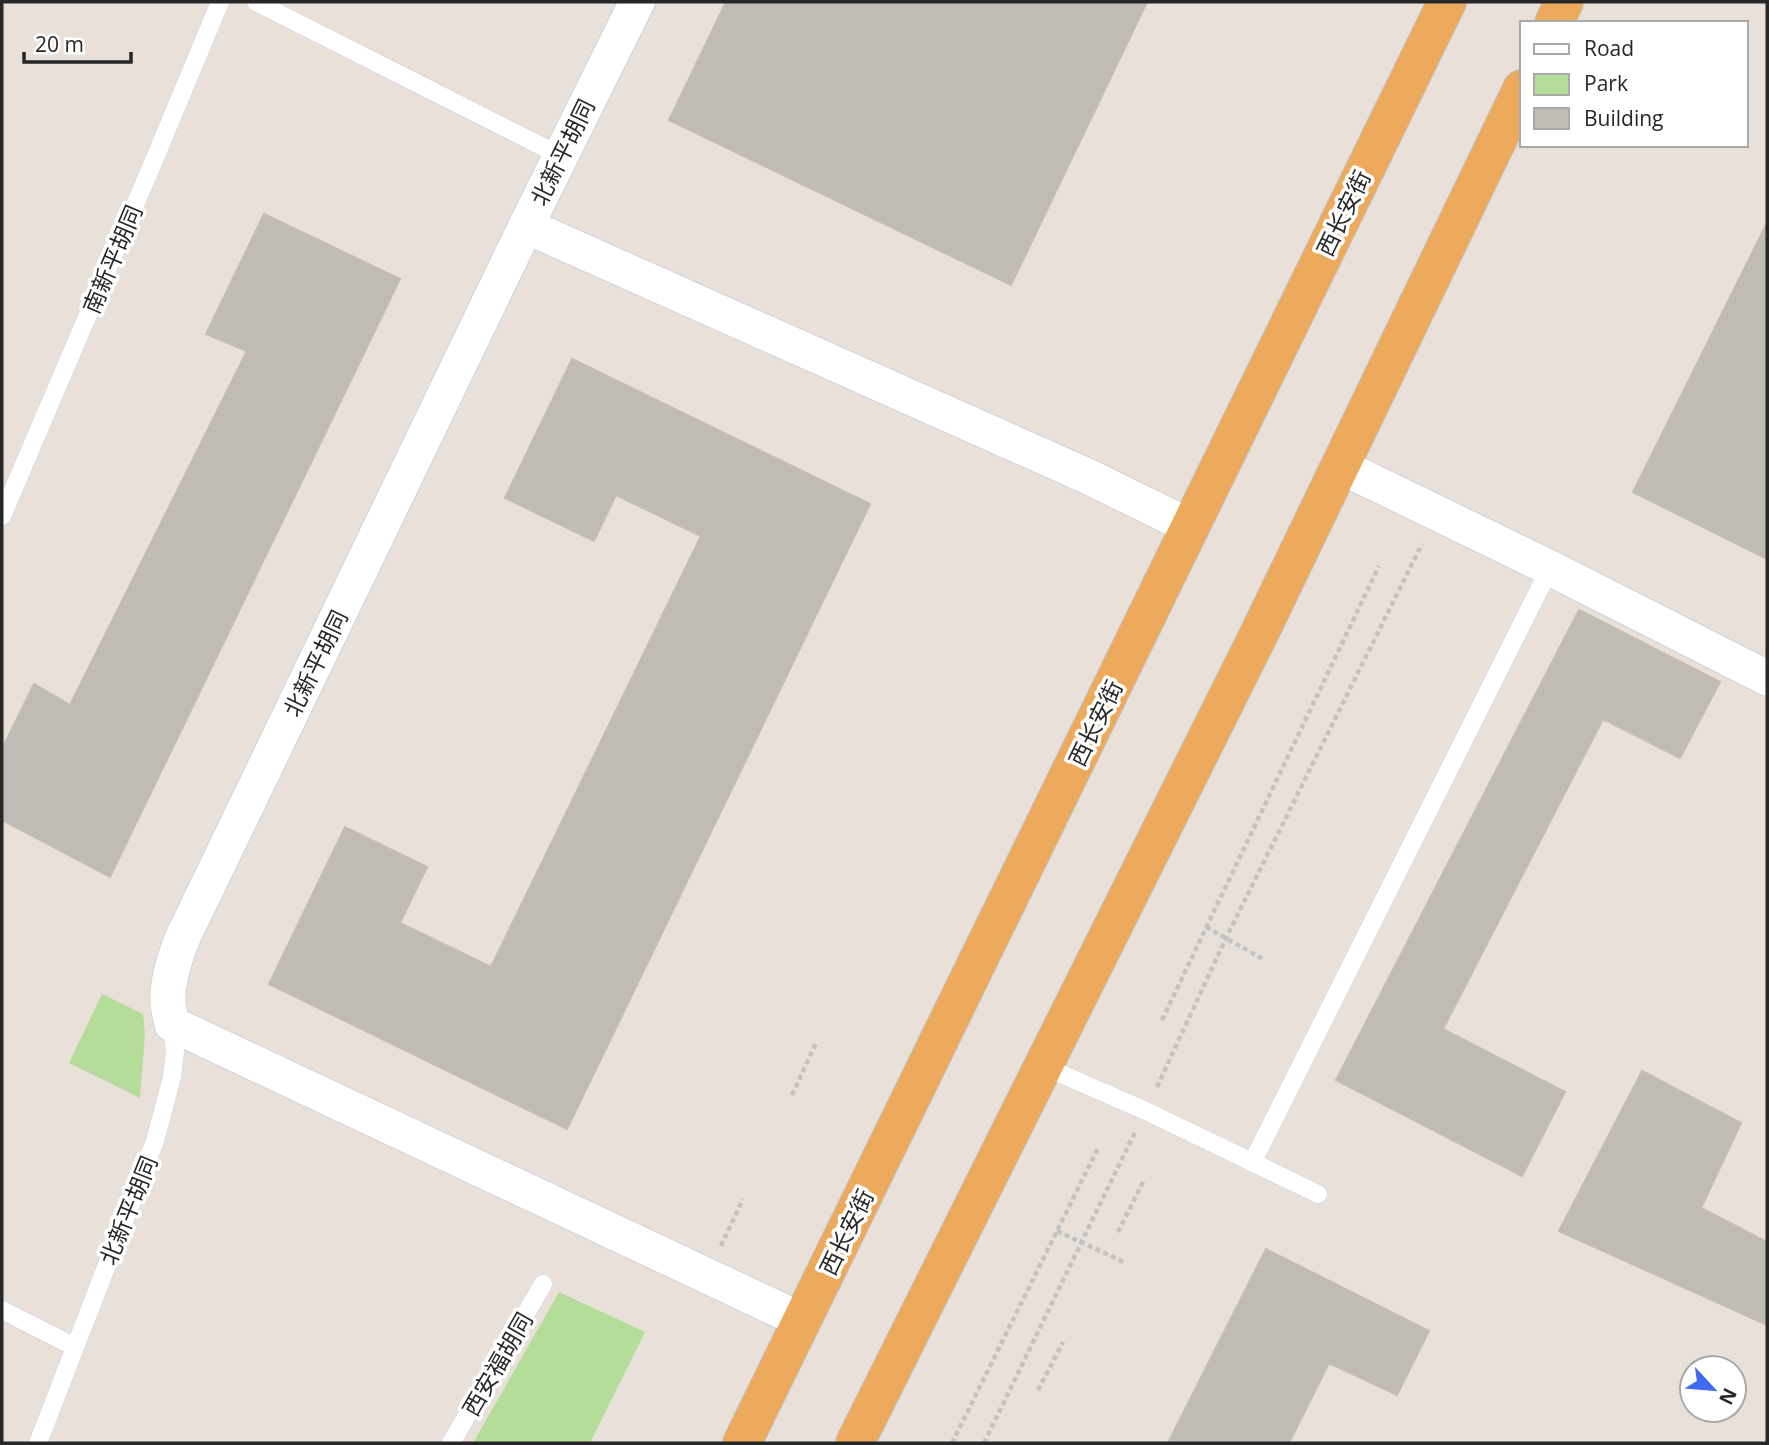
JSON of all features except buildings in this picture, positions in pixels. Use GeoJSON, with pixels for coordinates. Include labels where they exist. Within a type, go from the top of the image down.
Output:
{"type":"FeatureCollection","features":[{"type":"Feature","properties":{"kind":"highway","name":"西长安街"},"geometry":{"type":"LineString","coordinates":[[742,1443],[1447,2]]}},
{"type":"Feature","properties":{"kind":"highway"},"geometry":{"type":"LineString","coordinates":[[1555,21],[1564,2]]}},
{"type":"Feature","properties":{"kind":"highway"},"geometry":{"type":"LineString","coordinates":[[855,1443],[1252,648],[1520,93]]}},
{"type":"Feature","properties":{"kind":"street","name":"北新平胡同"},"geometry":{"type":"LineString","coordinates":[[172,1024],[168,1003],[170,978],[174,958],[183,937],[637,2]]}},
{"type":"Feature","properties":{"kind":"street"},"geometry":{"type":"LineString","coordinates":[[526,226],[1087,476],[1191,527]]}},
{"type":"Feature","properties":{"kind":"street"},"geometry":{"type":"LineString","coordinates":[[1340,466],[1767,678]]}},
{"type":"Feature","properties":{"kind":"street"},"geometry":{"type":"LineString","coordinates":[[172,1024],[803,1321]]}},
{"type":"Feature","properties":{"kind":"lane","name":"南新平胡同"},"geometry":{"type":"LineString","coordinates":[[2,516],[220,2]]}},
{"type":"Feature","properties":{"kind":"lane"},"geometry":{"type":"LineString","coordinates":[[256,2],[561,156]]}},
{"type":"Feature","properties":{"kind":"lane"},"geometry":{"type":"LineString","coordinates":[[1252,1163],[1550,568]]}},
{"type":"Feature","properties":{"kind":"lane","name":"北新平胡同"},"geometry":{"type":"LineString","coordinates":[[38,1443],[165,1109],[175,1051],[172,1024]]}},
{"type":"Feature","properties":{"kind":"lane"},"geometry":{"type":"LineString","coordinates":[[1043,1066],[1146,1111],[1318,1194]]}},
{"type":"Feature","properties":{"kind":"lane","name":"西安福胡同"},"geometry":{"type":"LineString","coordinates":[[452,1443],[543,1284]]}},
{"type":"Feature","properties":{"kind":"lane"},"geometry":{"type":"LineString","coordinates":[[2,1310],[75,1347]]}},
{"type":"Feature","properties":{"kind":"path"},"geometry":{"type":"LineString","coordinates":[[984,1443],[1146,1111],[1226,938],[1437,513]]}},
{"type":"Feature","properties":{"kind":"path"},"geometry":{"type":"LineString","coordinates":[[1162,1020],[1379,566]]}},
{"type":"Feature","properties":{"kind":"path"},"geometry":{"type":"LineString","coordinates":[[1206,927],[1263,960]]}},
{"type":"Feature","properties":{"kind":"path"},"geometry":{"type":"LineString","coordinates":[[792,1095],[816,1043]]}},
{"type":"Feature","properties":{"kind":"path"},"geometry":{"type":"LineString","coordinates":[[952,1443],[1099,1146]]}},
{"type":"Feature","properties":{"kind":"path"},"geometry":{"type":"LineString","coordinates":[[1118,1232],[1144,1180]]}},
{"type":"Feature","properties":{"kind":"path"},"geometry":{"type":"LineString","coordinates":[[719,1250],[743,1199]]}},
{"type":"Feature","properties":{"kind":"path"},"geometry":{"type":"LineString","coordinates":[[1057,1231],[1126,1263]]}},
{"type":"Feature","properties":{"kind":"path"},"geometry":{"type":"LineString","coordinates":[[1038,1390],[1063,1342]]}},
{"type":"Feature","properties":{"kind":"green space"},"geometry":{"type":"Polygon","coordinates":[[[102,994],[143,1014],[145,1034],[140,1098],[69,1063],[102,994]]]}},
{"type":"Feature","properties":{"kind":"green space"},"geometry":{"type":"Polygon","coordinates":[[[559,1292],[645,1332],[590,1443],[473,1443],[559,1292]]]}}]}
